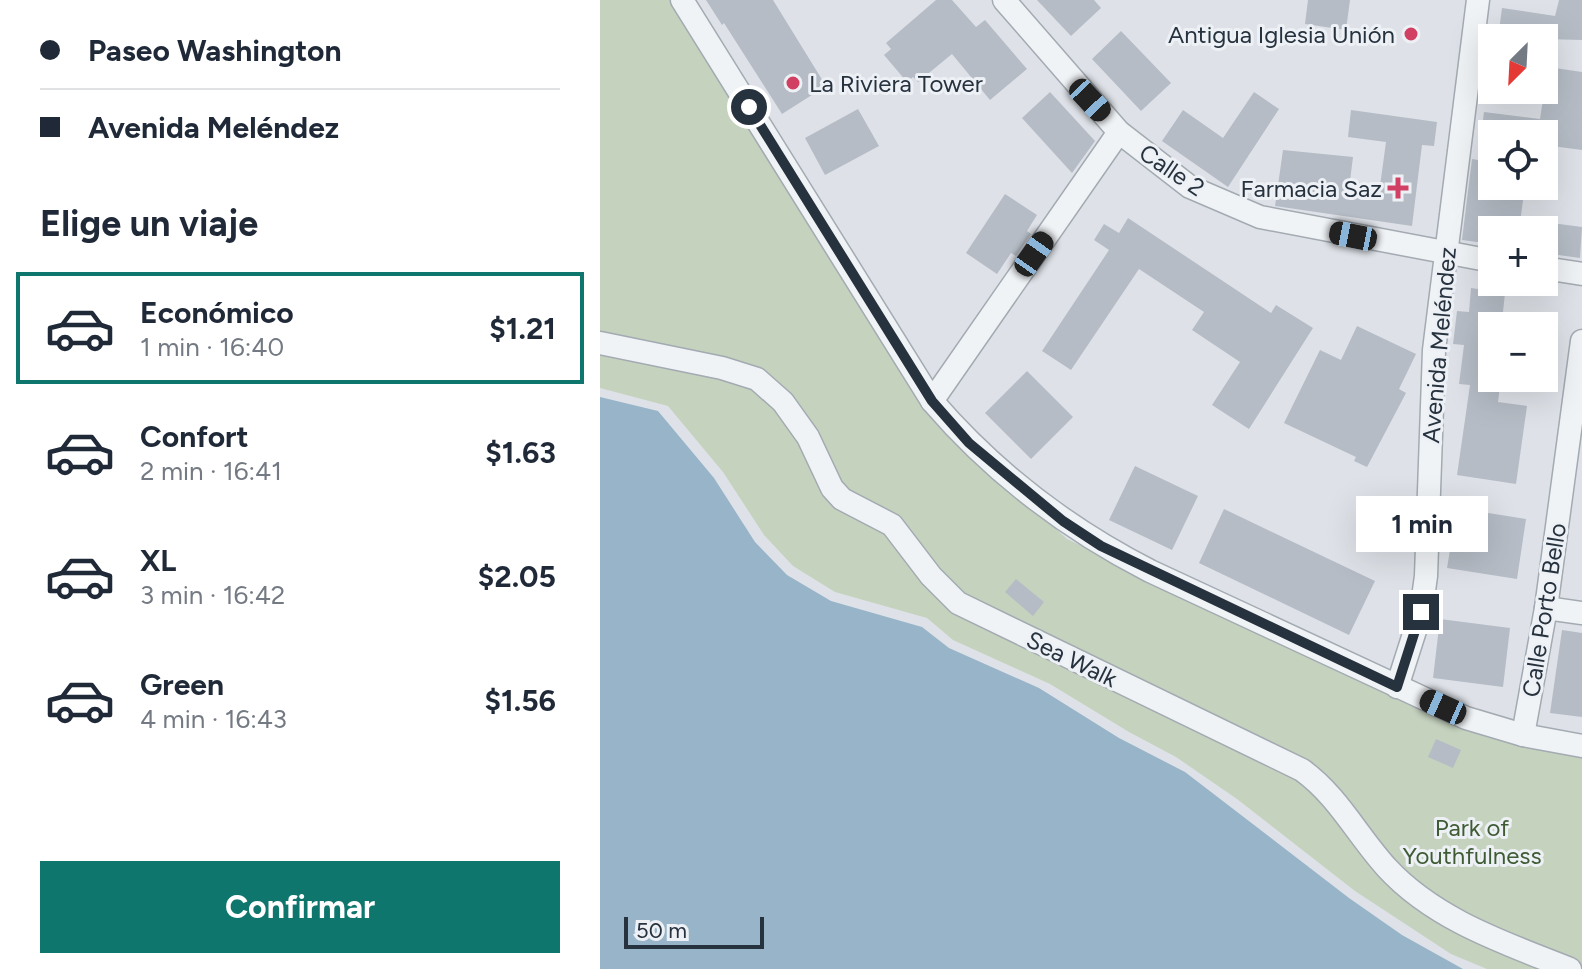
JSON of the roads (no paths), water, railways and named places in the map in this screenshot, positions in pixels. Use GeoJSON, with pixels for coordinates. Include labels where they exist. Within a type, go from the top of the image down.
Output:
{"type":"FeatureCollection","features":[{"type":"Feature","properties":{"kind":"street"},"geometry":{"type":"LineString","coordinates":[[682,0],[932,401],[969,443],[1063,521],[1101,546],[1466,718],[1523,735],[1582,746]]}},
{"type":"Feature","properties":{"kind":"street","name":"Calle 2"},"geometry":{"type":"LineString","coordinates":[[1004,0],[1119,132],[1190,187],[1260,217],[1478,259]]}},
{"type":"Feature","properties":{"kind":"street","name":"Avenida Meléndez"},"geometry":{"type":"LineString","coordinates":[[1397,687],[1421,612],[1426,576],[1434,350],[1478,0]]}},
{"type":"Feature","properties":{"kind":"street"},"geometry":{"type":"LineString","coordinates":[[932,401],[1119,132]]}},
{"type":"Feature","properties":{"kind":"street"},"geometry":{"type":"LineString","coordinates":[[1558,270],[1582,274]]}},
{"type":"Feature","properties":{"kind":"street","name":"Calle Porto Bello"},"geometry":{"type":"LineString","coordinates":[[1523,735],[1546,608],[1582,341]]}},
{"type":"Feature","properties":{"kind":"street","name":"Sea Walk"},"geometry":{"type":"LineString","coordinates":[[600,343],[722,368],[757,379],[783,402],[808,437],[832,488],[842,499],[892,525],[931,576],[958,603],[1215,730],[1294,765],[1320,783],[1362,839],[1415,895],[1446,916],[1570,969]]}},
{"type":"Feature","properties":{"kind":"street"},"geometry":{"type":"LineString","coordinates":[[1546,608],[1582,613]]}},
{"type":"Feature","properties":{"kind":"water"},"geometry":{"type":"Polygon","coordinates":[[[600,397],[658,411],[714,478],[755,542],[787,575],[831,601],[922,627],[949,648],[1039,688],[1119,738],[1185,772],[1349,898],[1402,935],[1463,969],[600,969],[600,397]]]}},
{"type":"Feature","properties":{"kind":"place","name":"Antigua Iglesia Unión"},"geometry":{"type":"Point","coordinates":[1411,34]}},
{"type":"Feature","properties":{"kind":"place","name":"La Riviera Tower"},"geometry":{"type":"Point","coordinates":[793,83]}},
{"type":"Feature","properties":{"kind":"place","name":"Farmacia Saz"},"geometry":{"type":"Point","coordinates":[1398,188]}},
{"type":"Feature","properties":{"kind":"park label","name":"Park of Youthfulness"},"geometry":{"type":"Point","coordinates":[1472,841]}}]}
